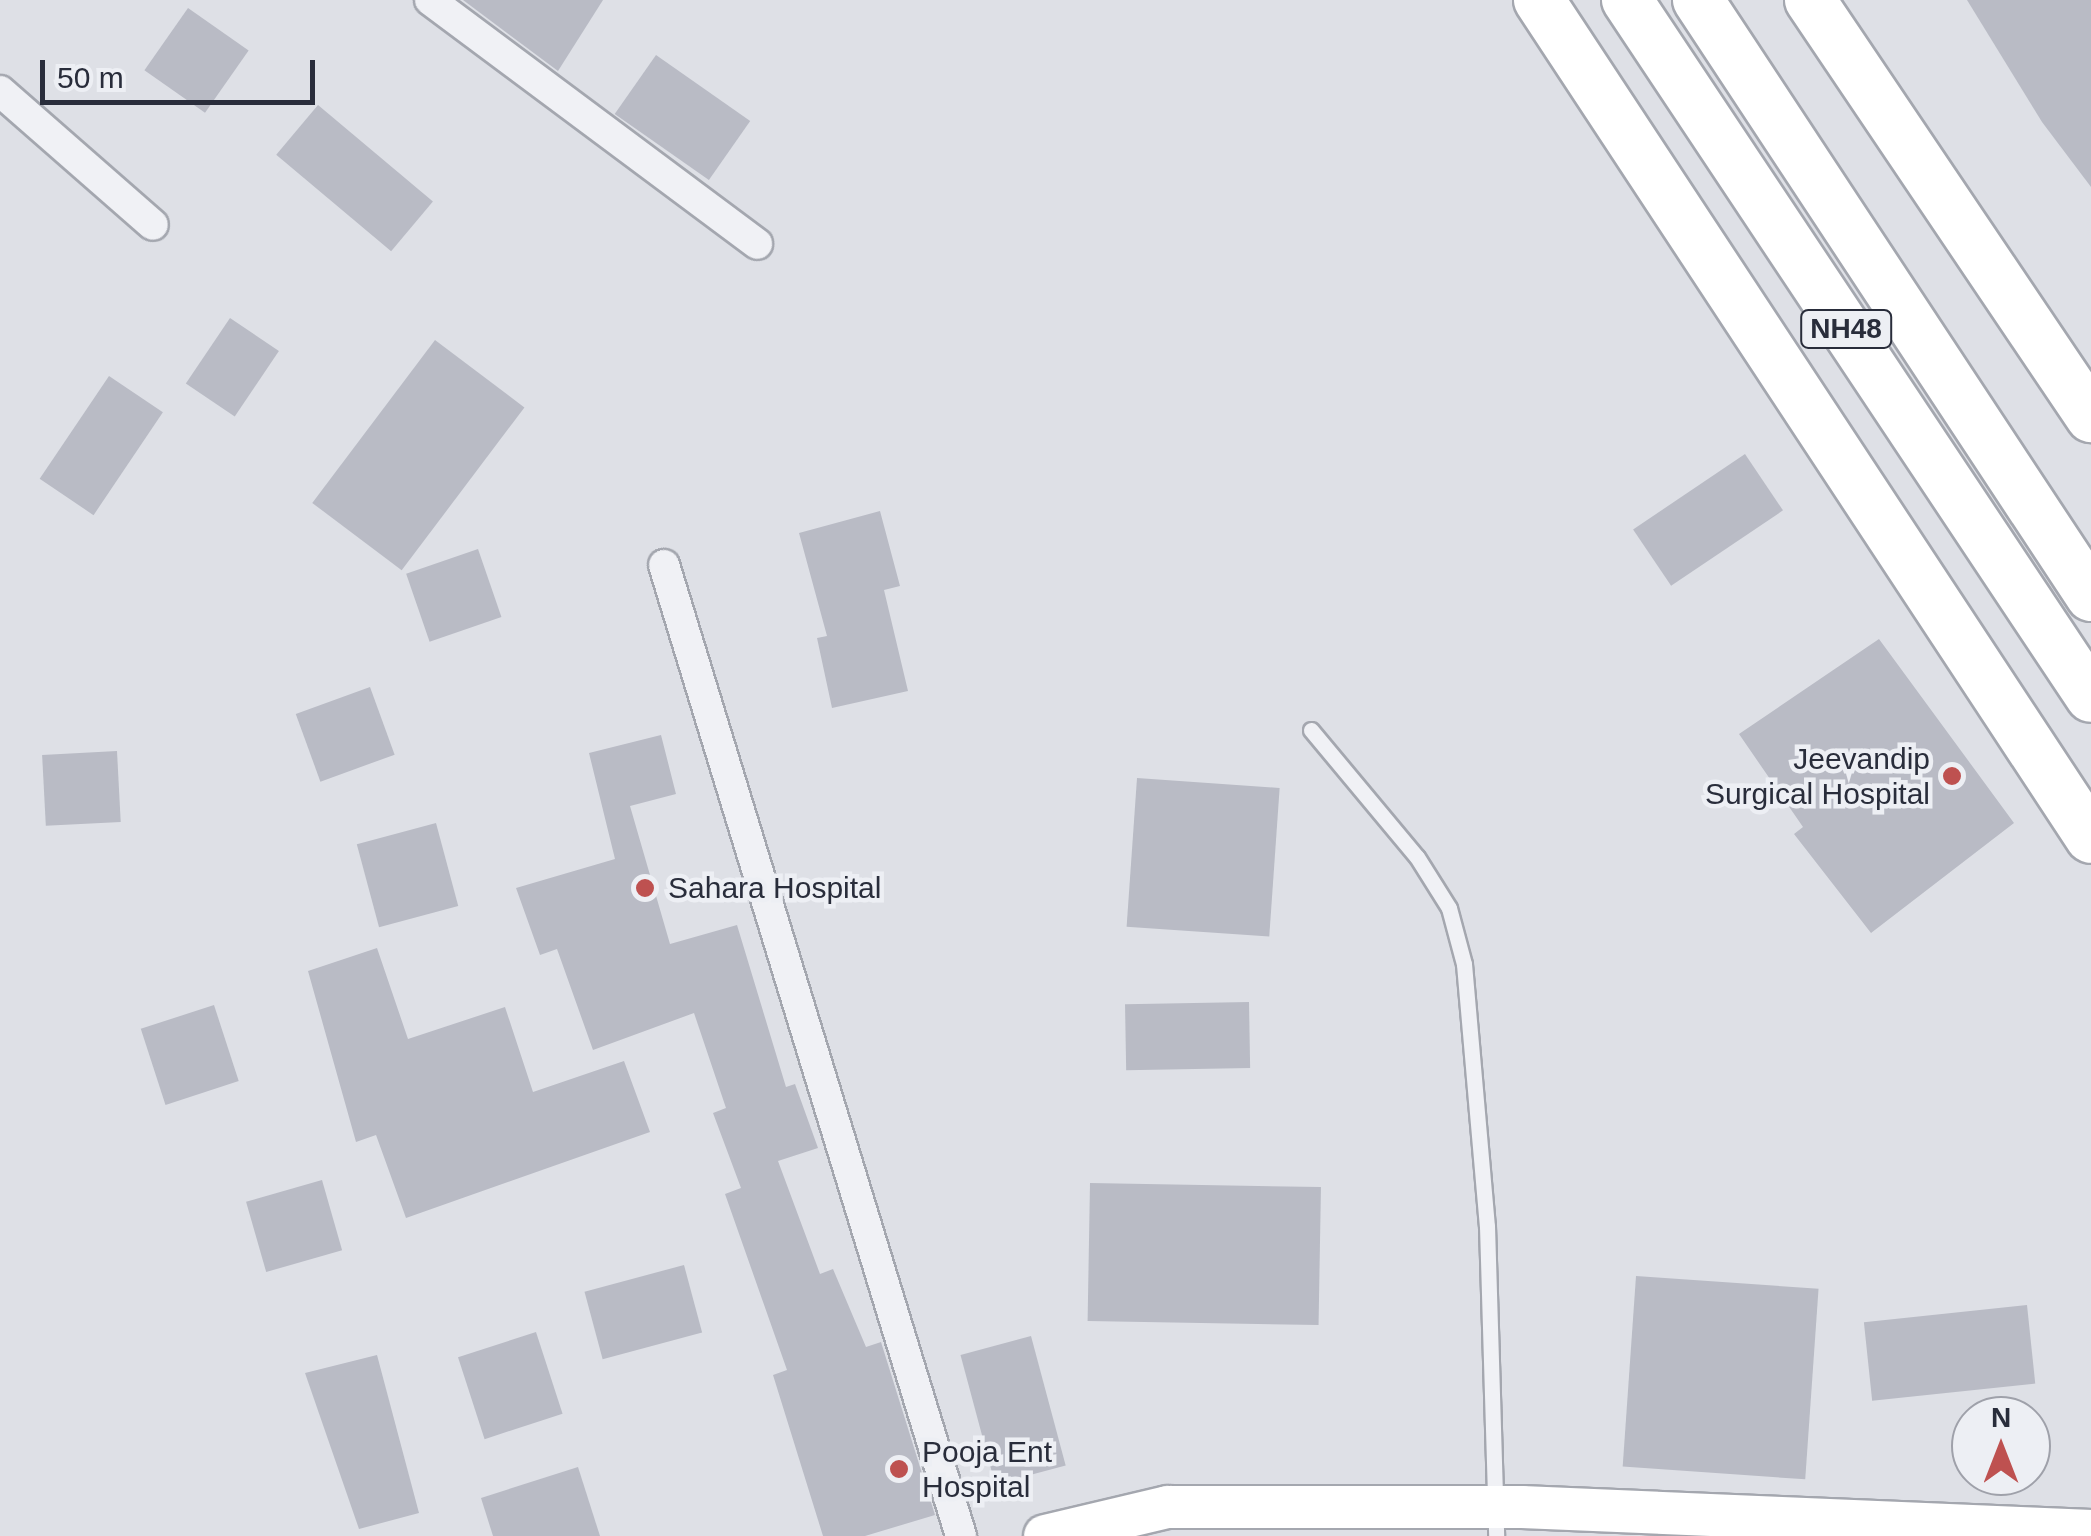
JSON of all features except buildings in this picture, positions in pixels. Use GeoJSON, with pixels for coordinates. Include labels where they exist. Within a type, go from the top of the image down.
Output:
{"type":"FeatureCollection","features":[{"type":"Feature","properties":{"kind":"highway"},"geometry":{"type":"LineString","coordinates":[[1539,0],[2091,838]]}},
{"type":"Feature","properties":{"kind":"highway","name":"NH48"},"geometry":{"type":"LineString","coordinates":[[1627,0],[2078,678]]}},
{"type":"Feature","properties":{"kind":"highway","name":"NH48"},"geometry":{"type":"LineString","coordinates":[[1698,0],[2091,596]]}},
{"type":"Feature","properties":{"kind":"highway"},"geometry":{"type":"LineString","coordinates":[[1810,0],[2091,417]]}},
{"type":"Feature","properties":{"kind":"main road"},"geometry":{"type":"LineString","coordinates":[[1045,1536],[1168,1507],[1496,1521],[2091,1530]]}},
{"type":"Feature","properties":{"kind":"street"},"geometry":{"type":"LineString","coordinates":[[430,0],[757,244]]}},
{"type":"Feature","properties":{"kind":"street"},"geometry":{"type":"LineString","coordinates":[[0,92],[154,225]]}},
{"type":"Feature","properties":{"kind":"street"},"geometry":{"type":"LineString","coordinates":[[664,565],[962,1536]]}},
{"type":"Feature","properties":{"kind":"lane"},"geometry":{"type":"LineString","coordinates":[[1312,730],[1416,857],[1449,908],[1464,964],[1486,1226],[1496,1521]]}},
{"type":"Feature","properties":{"kind":"place","name":"Jeevandip Surgical Hospital"},"geometry":{"type":"Point","coordinates":[1952,776]}},
{"type":"Feature","properties":{"kind":"place","name":"Sahara Hospital"},"geometry":{"type":"Point","coordinates":[645,888]}},
{"type":"Feature","properties":{"kind":"place","name":"Pooja Ent Hospital"},"geometry":{"type":"Point","coordinates":[899,1469]}}]}
